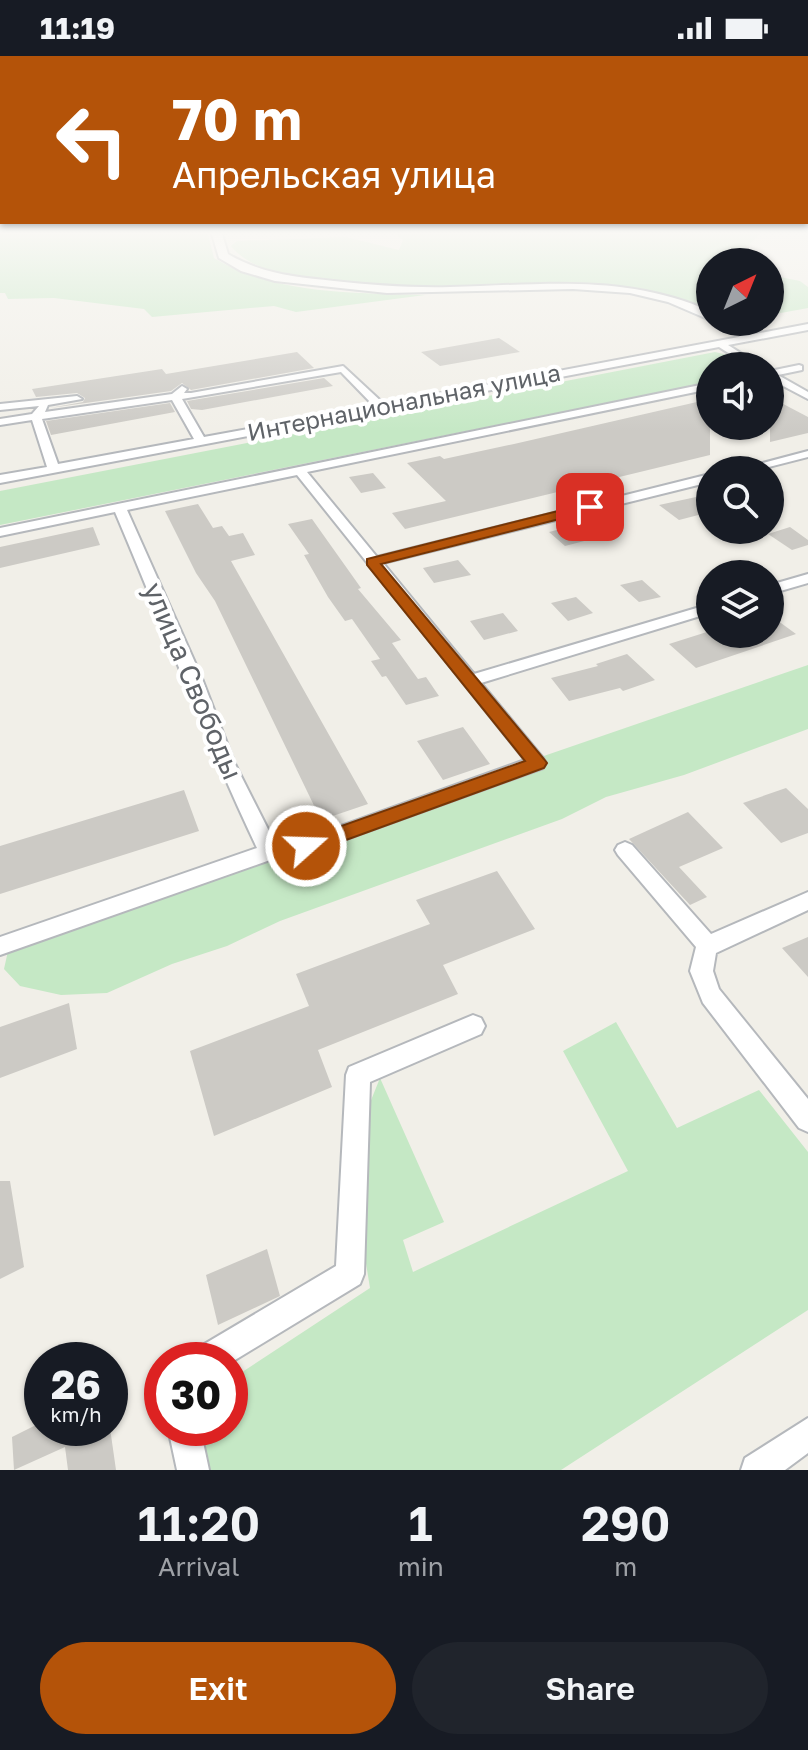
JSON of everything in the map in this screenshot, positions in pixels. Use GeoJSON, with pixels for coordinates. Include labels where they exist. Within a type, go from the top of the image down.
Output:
{"type":"FeatureCollection","features":[{"type":"Feature","properties":{"kind":"street"},"geometry":{"type":"LineString","coordinates":[[672,300],[696,310]]}},
{"type":"Feature","properties":{"kind":"street","name":"Интернациональная улица"},"geometry":{"type":"LineString","coordinates":[[0,479],[808,327]]}},
{"type":"Feature","properties":{"kind":"street"},"geometry":{"type":"LineString","coordinates":[[721,344],[734,352]]}},
{"type":"Feature","properties":{"kind":"street"},"geometry":{"type":"LineString","coordinates":[[0,407],[186,383],[202,384],[331,362],[343,369],[381,407]]}},
{"type":"Feature","properties":{"kind":"street"},"geometry":{"type":"LineString","coordinates":[[784,371],[799,368]]}},
{"type":"Feature","properties":{"kind":"street"},"geometry":{"type":"LineString","coordinates":[[0,422],[343,369]]}},
{"type":"Feature","properties":{"kind":"street"},"geometry":{"type":"LineString","coordinates":[[784,382],[808,396]]}},
{"type":"Feature","properties":{"kind":"street"},"geometry":{"type":"LineString","coordinates":[[175,396],[186,383]]}},
{"type":"Feature","properties":{"kind":"street","name":"Интернациональная улица"},"geometry":{"type":"LineString","coordinates":[[0,532],[696,389]]}},
{"type":"Feature","properties":{"kind":"street"},"geometry":{"type":"LineString","coordinates":[[175,396],[201,441]]}},
{"type":"Feature","properties":{"kind":"street"},"geometry":{"type":"LineString","coordinates":[[36,416],[48,402]]}},
{"type":"Feature","properties":{"kind":"street"},"geometry":{"type":"LineString","coordinates":[[36,416],[54,469]]}},
{"type":"Feature","properties":{"kind":"street"},"geometry":{"type":"LineString","coordinates":[[784,460],[808,454]]}},
{"type":"Feature","properties":{"kind":"street"},"geometry":{"type":"LineString","coordinates":[[0,946],[269,852],[306,846],[537,763],[300,471]]}},
{"type":"Feature","properties":{"kind":"street"},"geometry":{"type":"LineString","coordinates":[[372,562],[696,481]]}},
{"type":"Feature","properties":{"kind":"street","name":"улица Свободы"},"geometry":{"type":"LineString","coordinates":[[120,508],[193,676],[226,764],[269,852]]}},
{"type":"Feature","properties":{"kind":"street"},"geometry":{"type":"LineString","coordinates":[[784,586],[808,578]]}},
{"type":"Feature","properties":{"kind":"street"},"geometry":{"type":"LineString","coordinates":[[470,681],[696,612]]}},
{"type":"Feature","properties":{"kind":"street"},"geometry":{"type":"LineString","coordinates":[[625,850],[708,946]]}},
{"type":"Feature","properties":{"kind":"street"},"geometry":{"type":"LineString","coordinates":[[808,901],[708,946],[700,958],[702,975],[711,996],[808,1119]]}},
{"type":"Feature","properties":{"kind":"street"},"geometry":{"type":"LineString","coordinates":[[237,1342],[350,1274],[358,1075],[473,1026]]}},
{"type":"Feature","properties":{"kind":"street"},"geometry":{"type":"LineString","coordinates":[[757,1470],[808,1434]]}},
{"type":"Feature","properties":{"kind":"street"},"geometry":{"type":"LineString","coordinates":[[188,1446],[193,1470]]}},
{"type":"Feature","properties":{"kind":"green space"},"geometry":{"type":"Polygon","coordinates":[[[70,300],[387,300],[296,312],[274,306],[152,317],[144,309],[70,300]]]}},
{"type":"Feature","properties":{"kind":"green space"},"geometry":{"type":"Polygon","coordinates":[[[784,300],[808,300],[808,308],[784,312],[784,300]]]}},
{"type":"Feature","properties":{"kind":"green space"},"geometry":{"type":"Polygon","coordinates":[[[696,356],[696,385],[0,525],[0,491],[696,356]]]}},
{"type":"Feature","properties":{"kind":"green space"},"geometry":{"type":"Polygon","coordinates":[[[808,665],[808,729],[684,775],[606,797],[562,819],[280,921],[227,946],[172,964],[107,993],[61,995],[20,986],[4,969],[8,951],[226,876],[294,842],[808,665]]]}},
{"type":"Feature","properties":{"kind":"green space"},"geometry":{"type":"Polygon","coordinates":[[[616,1022],[677,1128],[759,1090],[808,1152],[808,1310],[561,1470],[207,1470],[203,1446],[248,1446],[248,1368],[370,1288],[353,1184],[359,1130],[380,1078],[444,1222],[403,1240],[413,1272],[628,1171],[563,1051],[616,1022]]]}},
{"type":"Feature","properties":{"kind":"building"},"geometry":{"type":"Polygon","coordinates":[[[499,338],[520,352],[440,366],[421,352],[499,338]]]}},
{"type":"Feature","properties":{"kind":"building"},"geometry":{"type":"Polygon","coordinates":[[[297,352],[314,368],[191,390],[182,383],[171,391],[50,408],[83,402],[85,398],[77,393],[36,397],[32,389],[162,369],[166,374],[297,352]]]}},
{"type":"Feature","properties":{"kind":"building"},"geometry":{"type":"Polygon","coordinates":[[[324,378],[333,386],[202,410],[191,409],[187,401],[324,378]]]}},
{"type":"Feature","properties":{"kind":"building"},"geometry":{"type":"Polygon","coordinates":[[[696,402],[696,440],[710,440],[710,455],[405,529],[392,513],[446,501],[407,463],[440,456],[444,459],[696,402]]]}},
{"type":"Feature","properties":{"kind":"building"},"geometry":{"type":"Polygon","coordinates":[[[170,403],[175,412],[51,435],[46,421],[170,403]]]}},
{"type":"Feature","properties":{"kind":"building"},"geometry":{"type":"Polygon","coordinates":[[[784,404],[808,417],[808,433],[784,439],[784,404]]]}},
{"type":"Feature","properties":{"kind":"building"},"geometry":{"type":"Polygon","coordinates":[[[373,473],[386,488],[361,493],[349,477],[373,473]]]}},
{"type":"Feature","properties":{"kind":"building"},"geometry":{"type":"Polygon","coordinates":[[[696,497],[696,516],[679,520],[659,505],[696,497]]]}},
{"type":"Feature","properties":{"kind":"building"},"geometry":{"type":"Polygon","coordinates":[[[198,504],[213,528],[222,526],[229,536],[243,533],[255,555],[231,561],[368,804],[321,820],[215,601],[196,573],[165,511],[198,504]]]}},
{"type":"Feature","properties":{"kind":"building"},"geometry":{"type":"Polygon","coordinates":[[[312,519],[361,588],[358,589],[401,640],[392,643],[418,679],[426,677],[439,696],[406,705],[386,676],[382,677],[371,661],[380,659],[352,619],[345,621],[328,597],[304,555],[309,554],[288,524],[312,519]]]}},
{"type":"Feature","properties":{"kind":"building"},"geometry":{"type":"Polygon","coordinates":[[[576,525],[592,539],[565,546],[549,532],[576,525]]]}},
{"type":"Feature","properties":{"kind":"building"},"geometry":{"type":"Polygon","coordinates":[[[93,527],[100,545],[0,568],[0,547],[93,527]]]}},
{"type":"Feature","properties":{"kind":"building"},"geometry":{"type":"Polygon","coordinates":[[[790,527],[808,540],[808,545],[792,550],[783,544],[784,529],[790,527]]]}},
{"type":"Feature","properties":{"kind":"building"},"geometry":{"type":"Polygon","coordinates":[[[458,560],[471,575],[434,583],[423,568],[458,560]]]}},
{"type":"Feature","properties":{"kind":"building"},"geometry":{"type":"Polygon","coordinates":[[[642,580],[661,597],[639,602],[620,585],[642,580]]]}},
{"type":"Feature","properties":{"kind":"building"},"geometry":{"type":"Polygon","coordinates":[[[576,597],[593,613],[568,621],[551,603],[576,597]]]}},
{"type":"Feature","properties":{"kind":"building"},"geometry":{"type":"Polygon","coordinates":[[[503,613],[518,631],[484,640],[470,621],[503,613]]]}},
{"type":"Feature","properties":{"kind":"building"},"geometry":{"type":"Polygon","coordinates":[[[784,625],[796,634],[784,638],[784,625]]]}},
{"type":"Feature","properties":{"kind":"building"},"geometry":{"type":"Polygon","coordinates":[[[696,635],[696,648],[755,648],[696,668],[669,644],[696,635]]]}},
{"type":"Feature","properties":{"kind":"building"},"geometry":{"type":"Polygon","coordinates":[[[627,654],[655,680],[623,691],[620,688],[569,701],[551,678],[598,666],[596,664],[627,654]]]}},
{"type":"Feature","properties":{"kind":"building"},"geometry":{"type":"Polygon","coordinates":[[[463,727],[490,764],[443,780],[417,741],[463,727]]]}},
{"type":"Feature","properties":{"kind":"building"},"geometry":{"type":"Polygon","coordinates":[[[786,788],[808,809],[808,833],[781,843],[743,803],[786,788]]]}},
{"type":"Feature","properties":{"kind":"building"},"geometry":{"type":"Polygon","coordinates":[[[184,790],[199,831],[0,894],[0,846],[184,790]]]}},
{"type":"Feature","properties":{"kind":"building"},"geometry":{"type":"Polygon","coordinates":[[[688,812],[723,848],[679,867],[707,897],[690,905],[629,839],[688,812]]]}},
{"type":"Feature","properties":{"kind":"building"},"geometry":{"type":"Polygon","coordinates":[[[497,871],[535,929],[443,965],[458,994],[318,1050],[332,1087],[214,1136],[190,1051],[309,1006],[296,974],[430,924],[416,900],[497,871]]]}},
{"type":"Feature","properties":{"kind":"building"},"geometry":{"type":"Polygon","coordinates":[[[808,937],[808,977],[782,948],[808,937]]]}},
{"type":"Feature","properties":{"kind":"building"},"geometry":{"type":"Polygon","coordinates":[[[69,1003],[77,1049],[0,1078],[0,1027],[69,1003]]]}},
{"type":"Feature","properties":{"kind":"building"},"geometry":{"type":"Polygon","coordinates":[[[0,1181],[10,1181],[24,1267],[0,1279],[0,1181]]]}},
{"type":"Feature","properties":{"kind":"building"},"geometry":{"type":"Polygon","coordinates":[[[267,1249],[280,1296],[218,1325],[206,1275],[267,1249]]]}},
{"type":"Feature","properties":{"kind":"building"},"geometry":{"type":"Polygon","coordinates":[[[24,1431],[24,1446],[113,1446],[116,1470],[68,1470],[65,1447],[14,1470],[12,1437],[24,1431]]]}},
{"type":"Feature","properties":{"kind":"route"},"geometry":{"type":"LineString","coordinates":[[306,846],[537,763],[372,562],[590,507]]}}]}
